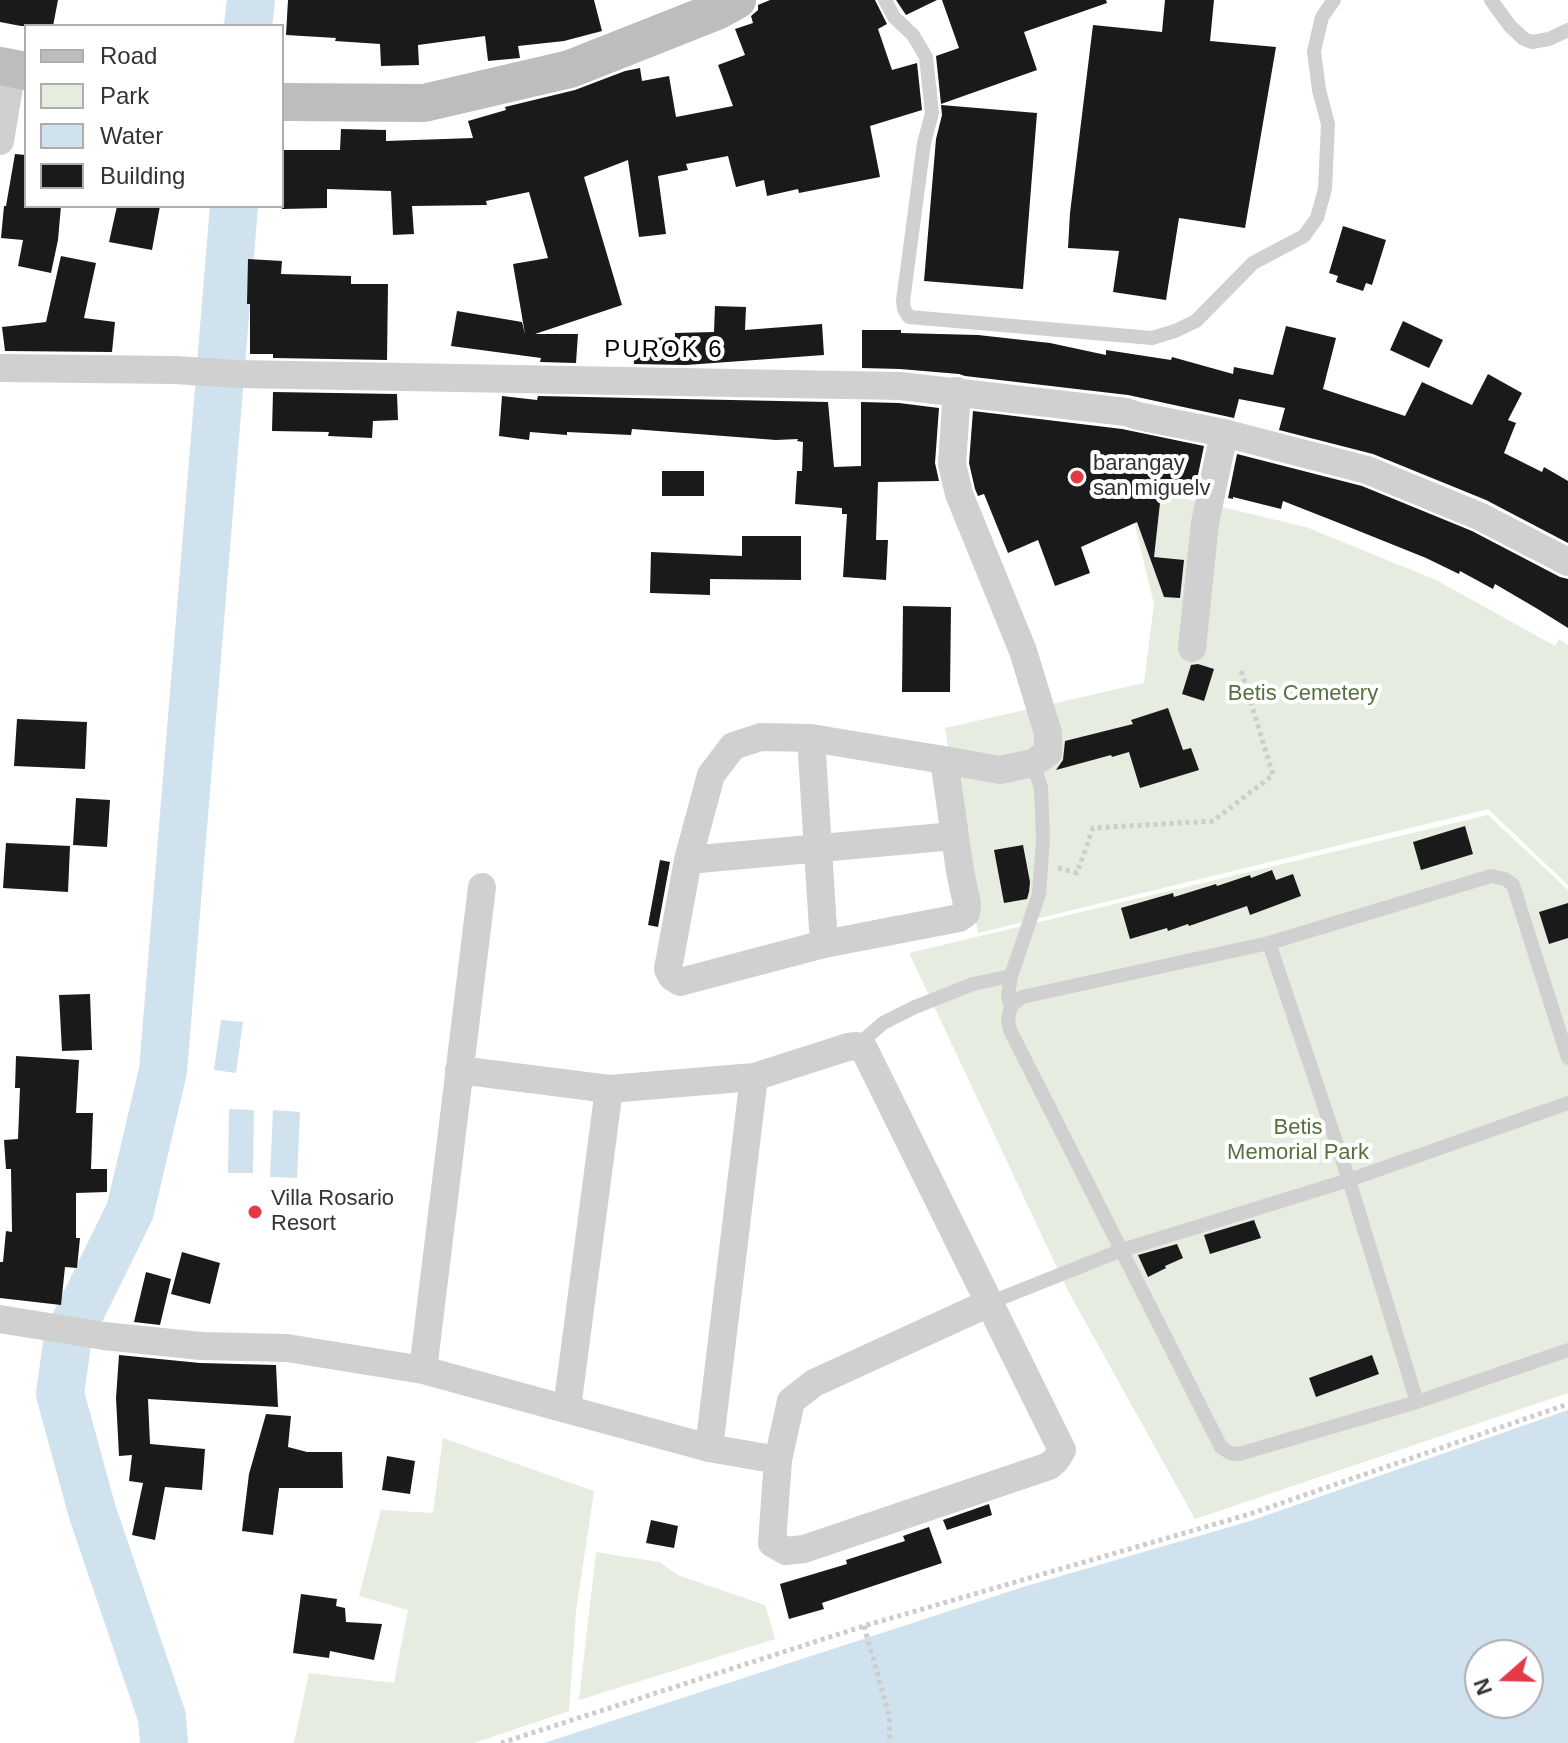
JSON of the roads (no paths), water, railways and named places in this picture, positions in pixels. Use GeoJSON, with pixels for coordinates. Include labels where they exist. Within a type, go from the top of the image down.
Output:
{"type":"FeatureCollection","features":[{"type":"Feature","properties":{"kind":"main road"},"geometry":{"type":"LineString","coordinates":[[284,102],[424,103],[570,69],[737,0]]}},
{"type":"Feature","properties":{"kind":"street"},"geometry":{"type":"LineString","coordinates":[[0,141],[13,68]]}},
{"type":"Feature","properties":{"kind":"street"},"geometry":{"type":"LineString","coordinates":[[0,368],[884,386],[957,391],[1126,412],[1224,433],[1367,470],[1479,516],[1568,562]]}},
{"type":"Feature","properties":{"kind":"street"},"geometry":{"type":"LineString","coordinates":[[944,760],[966,913],[959,918],[824,944],[680,982],[672,977],[668,969],[688,860],[711,775],[733,746],[761,737],[811,738],[944,760],[1000,770],[1033,763],[1048,753],[1048,733],[1023,651],[959,494],[952,464],[957,391]]}},
{"type":"Feature","properties":{"kind":"street"},"geometry":{"type":"LineString","coordinates":[[1192,648],[1205,523],[1224,433]]}},
{"type":"Feature","properties":{"kind":"street"},"geometry":{"type":"LineString","coordinates":[[811,738],[824,944]]}},
{"type":"Feature","properties":{"kind":"street"},"geometry":{"type":"LineString","coordinates":[[688,860],[954,836]]}},
{"type":"Feature","properties":{"kind":"street"},"geometry":{"type":"LineString","coordinates":[[423,1370],[482,887]]}},
{"type":"Feature","properties":{"kind":"street"},"geometry":{"type":"LineString","coordinates":[[459,1070],[609,1089],[754,1077],[848,1047],[864,1049],[1062,1450],[1049,1466],[804,1549],[786,1551],[772,1543],[778,1460],[791,1401],[814,1383],[989,1303]]}},
{"type":"Feature","properties":{"kind":"street"},"geometry":{"type":"LineString","coordinates":[[709,1448],[754,1077]]}},
{"type":"Feature","properties":{"kind":"street"},"geometry":{"type":"LineString","coordinates":[[567,1408],[609,1089]]}},
{"type":"Feature","properties":{"kind":"street"},"geometry":{"type":"LineString","coordinates":[[0,1319],[104,1336],[201,1346],[287,1348],[423,1370],[709,1448],[778,1460]]}},
{"type":"Feature","properties":{"kind":"lane"},"geometry":{"type":"LineString","coordinates":[[885,0],[894,17],[913,35],[926,57],[932,113],[924,143],[903,301],[909,317],[1152,338],[1196,321],[1253,263],[1304,236],[1317,218],[1325,189],[1328,124],[1319,90],[1314,51],[1322,17],[1334,0]]}},
{"type":"Feature","properties":{"kind":"lane"},"geometry":{"type":"LineString","coordinates":[[1491,0],[1524,39],[1532,42],[1549,39],[1568,30]]}},
{"type":"Feature","properties":{"kind":"lane"},"geometry":{"type":"LineString","coordinates":[[1033,763],[1041,788],[1043,839],[1039,894],[1011,976],[1008,996],[1011,1006],[1008,1019],[1010,1030],[1221,1447],[1239,1454],[1417,1402],[1568,1350]]}},
{"type":"Feature","properties":{"kind":"lane"},"geometry":{"type":"LineString","coordinates":[[1011,1006],[1022,997],[1269,943],[1491,876],[1505,879],[1513,885],[1568,1058]]}},
{"type":"Feature","properties":{"kind":"lane"},"geometry":{"type":"LineString","coordinates":[[1269,943],[1349,1180],[1417,1402]]}},
{"type":"Feature","properties":{"kind":"lane"},"geometry":{"type":"LineString","coordinates":[[857,1046],[883,1023],[915,1007],[973,984],[1011,976]]}},
{"type":"Feature","properties":{"kind":"lane"},"geometry":{"type":"LineString","coordinates":[[989,1303],[1122,1250],[1349,1180],[1568,1103]]}},
{"type":"Feature","properties":{"kind":"water"},"geometry":{"type":"Polygon","coordinates":[[[221,1020],[243,1022],[236,1073],[214,1070],[221,1020]]]}},
{"type":"Feature","properties":{"kind":"water"},"geometry":{"type":"Polygon","coordinates":[[[229,1109],[254,1110],[253,1173],[228,1173],[229,1109]]]}},
{"type":"Feature","properties":{"kind":"water"},"geometry":{"type":"Polygon","coordinates":[[[273,1110],[300,1112],[297,1178],[270,1177],[273,1110]]]}},
{"type":"Feature","properties":{"kind":"water"},"geometry":{"type":"Polygon","coordinates":[[[1568,1410],[1568,1743],[544,1743],[1023,1587],[1250,1521],[1568,1410]]]}},
{"type":"Feature","properties":{"kind":"waterway"},"geometry":{"type":"LineString","coordinates":[[248,24],[251,0]]}},
{"type":"Feature","properties":{"kind":"waterway"},"geometry":{"type":"LineString","coordinates":[[164,1743],[162,1717],[92,1511],[60,1394],[68,1337],[130,1211],[163,1071],[234,208]]}},
{"type":"Feature","properties":{"kind":"place","name":"barangay san miguelv"},"geometry":{"type":"Point","coordinates":[1077,477]}},
{"type":"Feature","properties":{"kind":"place","name":"Villa Rosario Resort"},"geometry":{"type":"Point","coordinates":[255,1212]}},
{"type":"Feature","properties":{"kind":"district","name":"PUROK 6"},"geometry":{"type":"Point","coordinates":[664,350]}},
{"type":"Feature","properties":{"kind":"park label","name":"Betis Cemetery"},"geometry":{"type":"Point","coordinates":[1303,694]}},
{"type":"Feature","properties":{"kind":"park label","name":"Betis Memorial Park"},"geometry":{"type":"Point","coordinates":[1298,1140]}}]}
